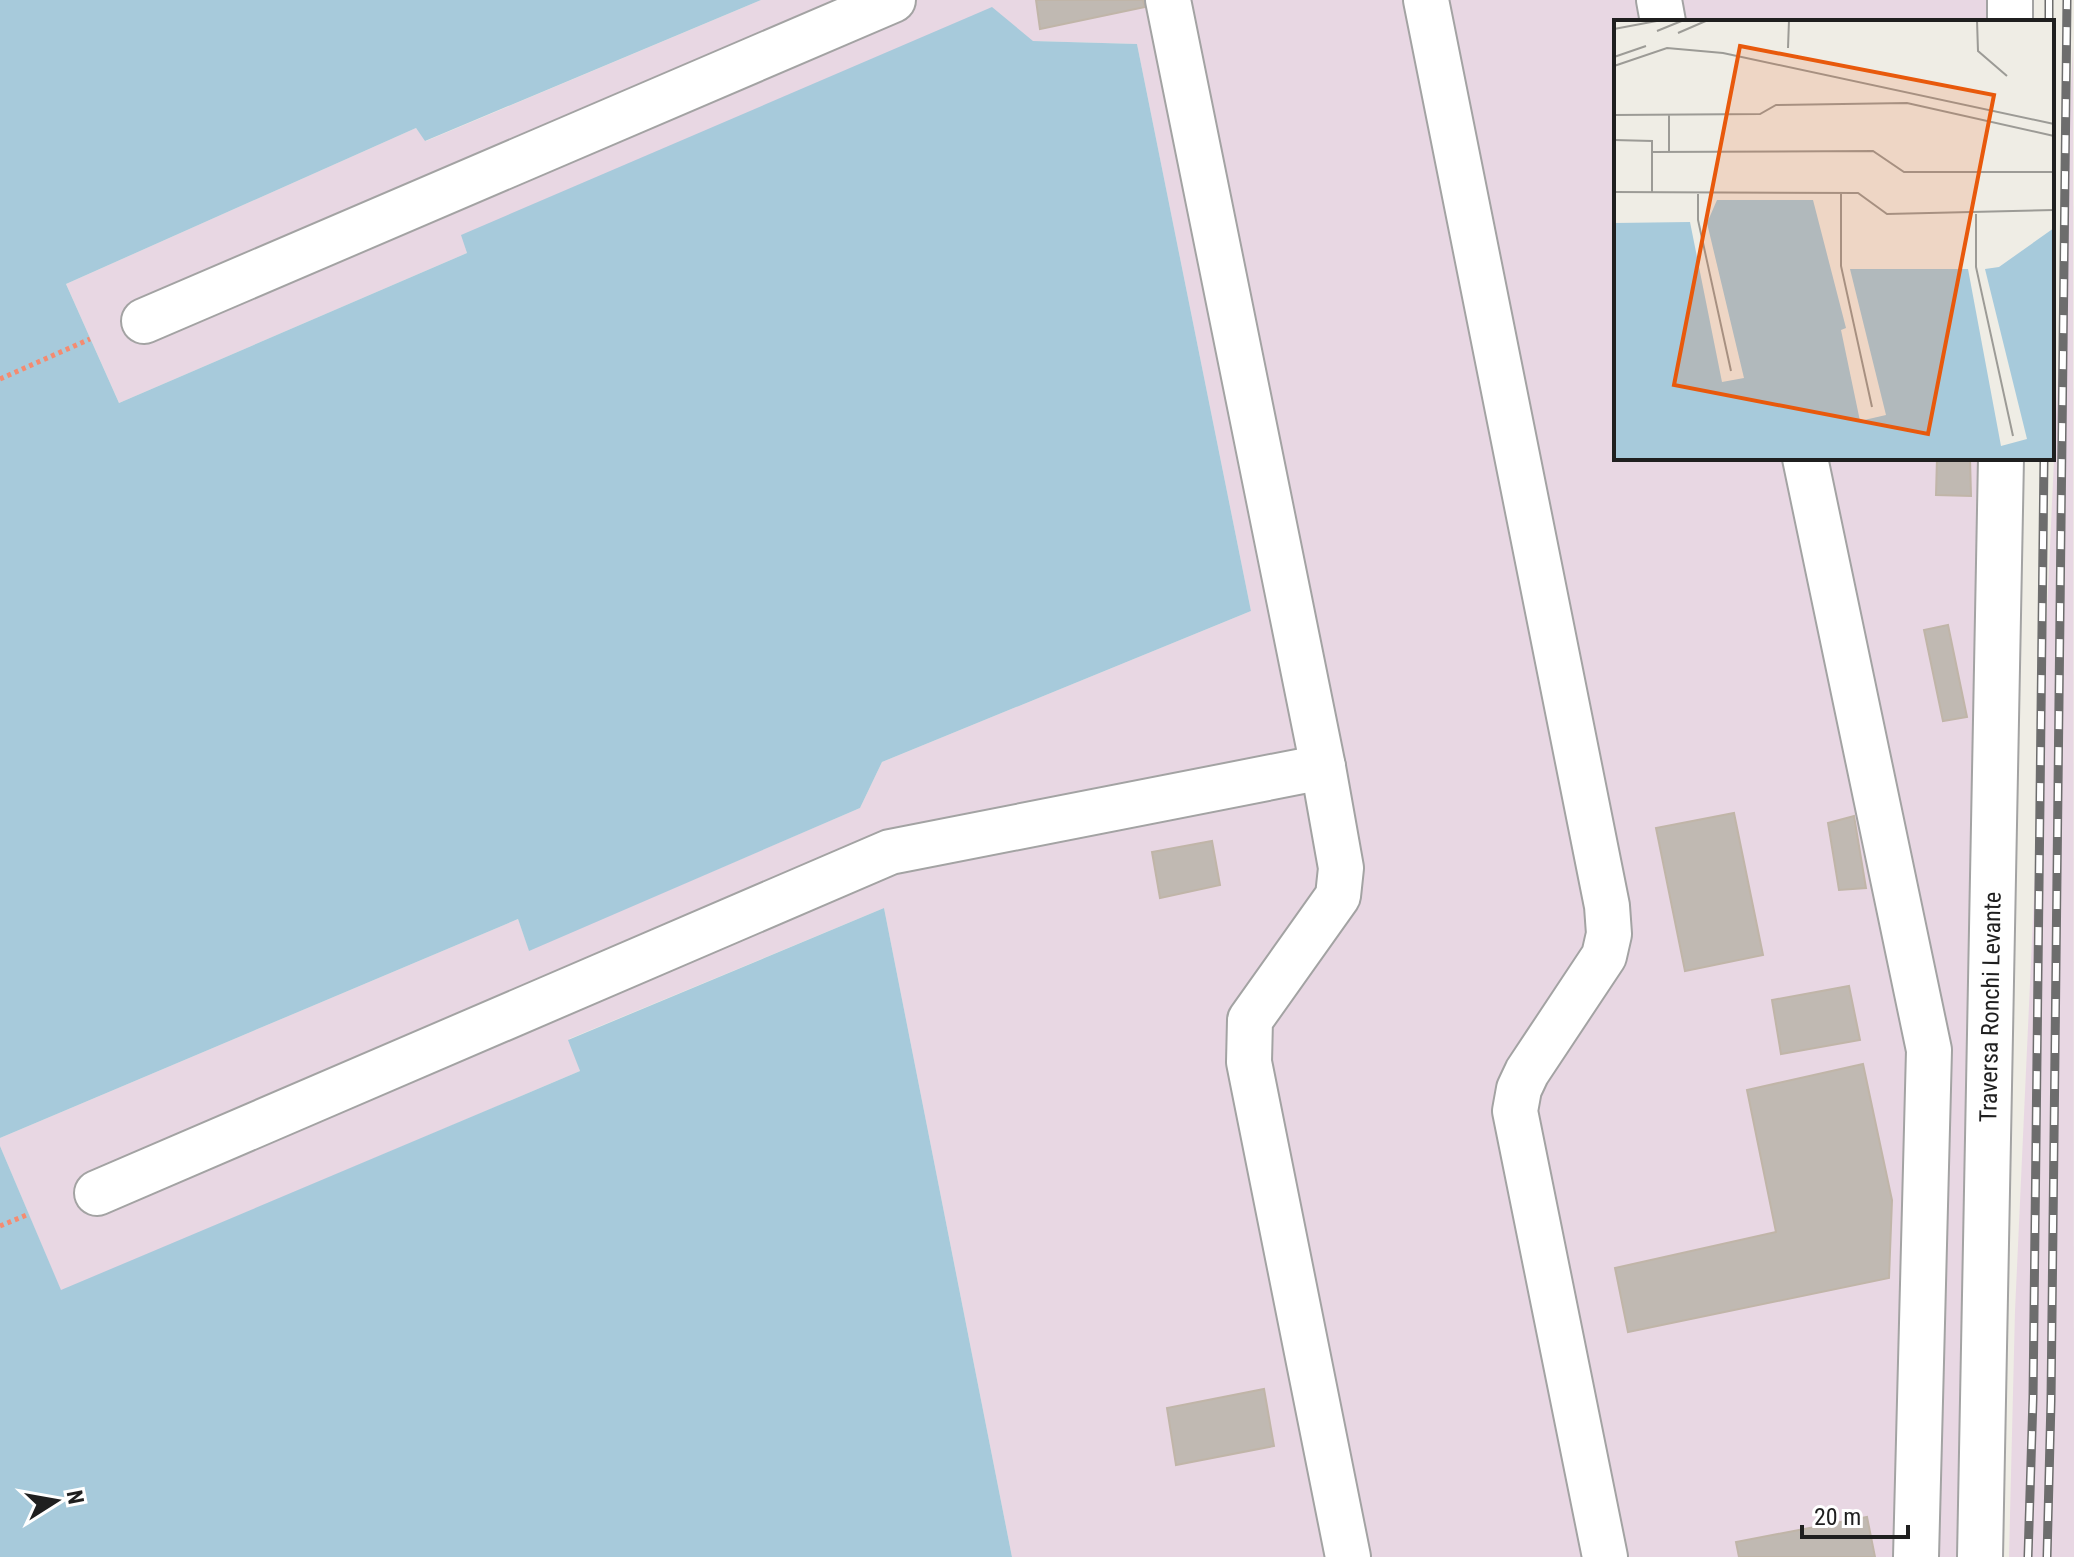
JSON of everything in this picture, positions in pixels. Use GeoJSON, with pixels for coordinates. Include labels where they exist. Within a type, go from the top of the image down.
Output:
{"type":"FeatureCollection","features":[{"type":"Feature","properties":{"kind":"street"},"geometry":{"type":"LineString","coordinates":[[144,321],[893,0]]}},
{"type":"Feature","properties":{"kind":"street"},"geometry":{"type":"LineString","coordinates":[[1168,0],[1341,868],[1338,896],[1250,1020],[1249,1062],[1348,1557]]}},
{"type":"Feature","properties":{"kind":"street"},"geometry":{"type":"LineString","coordinates":[[1426,0],[1607,906],[1609,934],[1604,956],[1527,1072],[1519,1089],[1515,1111],[1605,1557]]}},
{"type":"Feature","properties":{"kind":"street"},"geometry":{"type":"LineString","coordinates":[[1659,0],[1663,20]]}},
{"type":"Feature","properties":{"kind":"street"},"geometry":{"type":"LineString","coordinates":[[1805,460],[1929,1050],[1916,1557]]}},
{"type":"Feature","properties":{"kind":"street","name":"Traversa Ronchi Levante"},"geometry":{"type":"LineString","coordinates":[[1980,1557],[2001,460]]}},
{"type":"Feature","properties":{"kind":"street"},"geometry":{"type":"LineString","coordinates":[[97,1193],[890,852],[1323,767]]}},
{"type":"Feature","properties":{"kind":"path"},"geometry":{"type":"LineString","coordinates":[[0,379],[90,339]]}},
{"type":"Feature","properties":{"kind":"path"},"geometry":{"type":"LineString","coordinates":[[0,1226],[29,1214]]}},
{"type":"Feature","properties":{"kind":"shaded area"},"geometry":{"type":"Polygon","coordinates":[[[761,0],[1987,0],[1986,20],[1614,20],[1614,460],[1980,460],[1969,1156],[1958,1557],[1012,1557],[884,908],[569,1039],[580,1071],[61,1291],[0,1146],[0,1138],[518,919],[529,950],[860,808],[882,762],[1251,611],[1137,44],[1032,41],[462,235],[467,253],[119,403],[66,284],[416,128],[426,141],[761,0]]]}},
{"type":"Feature","properties":{"kind":"shaded area"},"geometry":{"type":"Polygon","coordinates":[[[2073,45],[2074,1557],[2009,1557],[2015,1311],[2073,45]]]}},
{"type":"Feature","properties":{"kind":"water"},"geometry":{"type":"Polygon","coordinates":[[[0,0],[761,0],[425,141],[416,128],[66,284],[119,403],[467,253],[461,235],[992,7],[1033,41],[1137,44],[1251,611],[882,762],[860,808],[529,951],[518,919],[0,1138],[0,0]]]}},
{"type":"Feature","properties":{"kind":"water"},"geometry":{"type":"Polygon","coordinates":[[[884,908],[1012,1557],[0,1557],[0,1146],[61,1290],[580,1071],[568,1040],[884,908]]]}},
{"type":"Feature","properties":{"kind":"building"},"geometry":{"type":"Polygon","coordinates":[[[1036,0],[1143,0],[1145,7],[1040,29],[1036,0]]]}},
{"type":"Feature","properties":{"kind":"building"},"geometry":{"type":"Polygon","coordinates":[[[1937,460],[1970,460],[1971,496],[1936,495],[1937,460]]]}},
{"type":"Feature","properties":{"kind":"building"},"geometry":{"type":"Polygon","coordinates":[[[1948,625],[1967,717],[1943,721],[1924,630],[1948,625]]]}},
{"type":"Feature","properties":{"kind":"building"},"geometry":{"type":"Polygon","coordinates":[[[1734,813],[1763,955],[1685,971],[1656,828],[1734,813]]]}},
{"type":"Feature","properties":{"kind":"building"},"geometry":{"type":"Polygon","coordinates":[[[1854,816],[1866,888],[1839,890],[1828,823],[1854,816]]]}},
{"type":"Feature","properties":{"kind":"building"},"geometry":{"type":"Polygon","coordinates":[[[1212,841],[1220,885],[1160,898],[1152,852],[1212,841]]]}},
{"type":"Feature","properties":{"kind":"building"},"geometry":{"type":"Polygon","coordinates":[[[1849,986],[1860,1040],[1781,1054],[1772,1000],[1849,986]]]}},
{"type":"Feature","properties":{"kind":"building"},"geometry":{"type":"Polygon","coordinates":[[[1863,1064],[1892,1200],[1889,1278],[1628,1332],[1615,1268],[1776,1232],[1747,1090],[1863,1064]]]}},
{"type":"Feature","properties":{"kind":"building"},"geometry":{"type":"Polygon","coordinates":[[[1264,1389],[1274,1446],[1176,1465],[1167,1408],[1264,1389]]]}},
{"type":"Feature","properties":{"kind":"building"},"geometry":{"type":"Polygon","coordinates":[[[1867,1517],[1875,1557],[1739,1557],[1736,1542],[1867,1517]]]}},
{"type":"Feature","properties":{"kind":"railway"},"geometry":{"type":"LineString","coordinates":[[2049,0],[2049,20]]}},
{"type":"Feature","properties":{"kind":"railway"},"geometry":{"type":"LineString","coordinates":[[2047,1557],[2067,0]]}},
{"type":"Feature","properties":{"kind":"railway"},"geometry":{"type":"LineString","coordinates":[[2028,1557],[2033,1398],[2044,460]]}}]}
